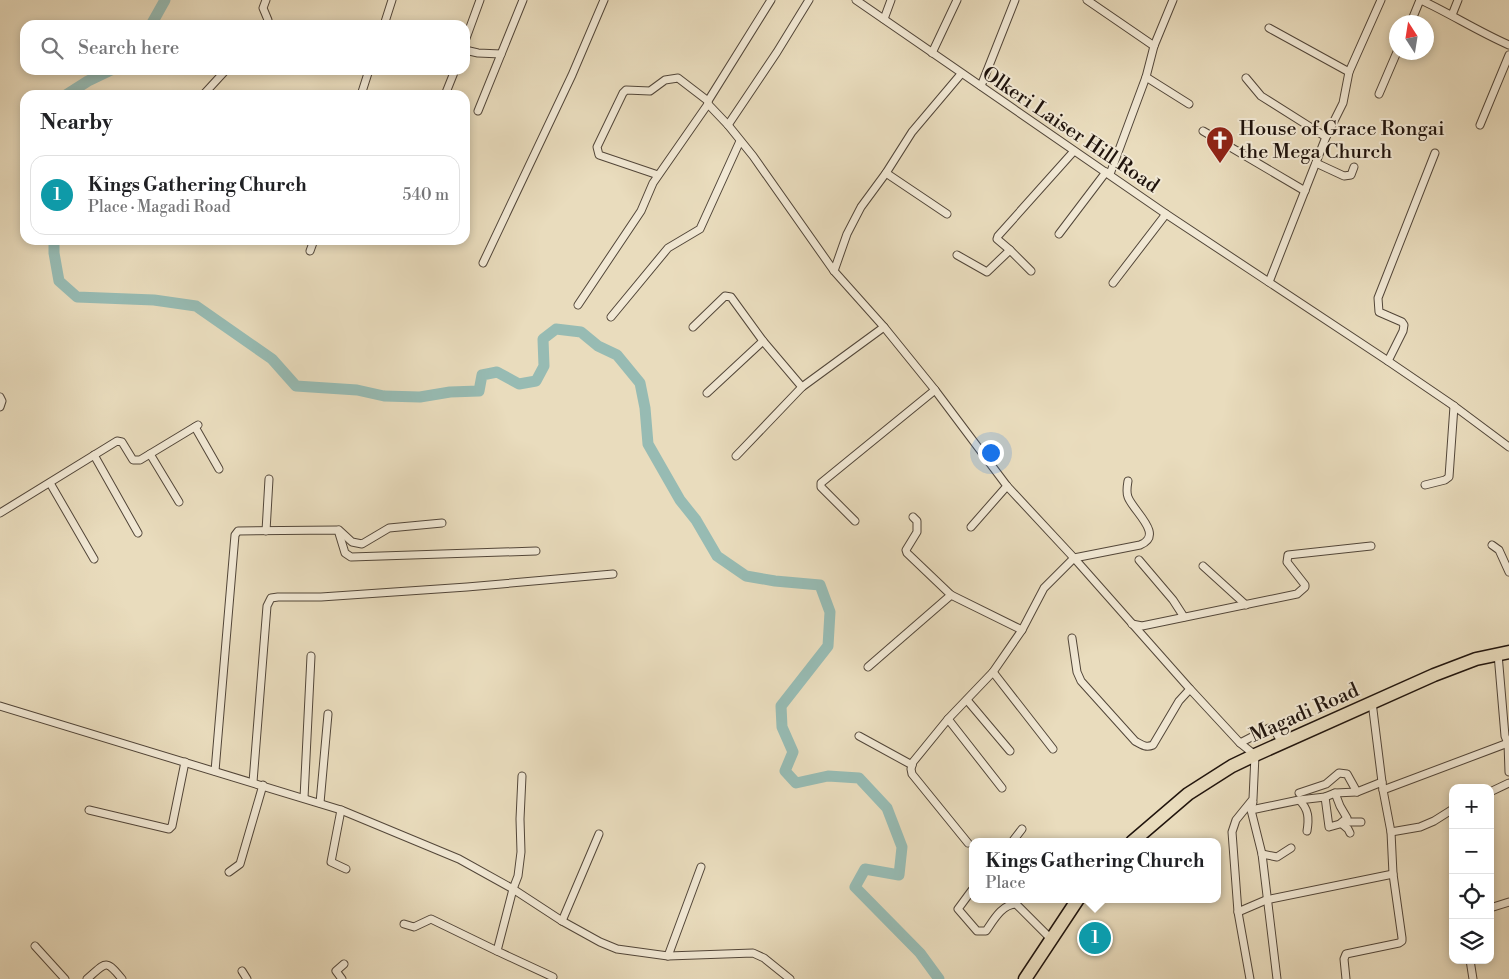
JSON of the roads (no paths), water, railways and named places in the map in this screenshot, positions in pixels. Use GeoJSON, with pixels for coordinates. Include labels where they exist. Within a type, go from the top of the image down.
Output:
{"type":"FeatureCollection","features":[{"type":"Feature","properties":{"kind":"highway","name":"Magadi Road"},"geometry":{"type":"LineString","coordinates":[[1137,838],[1188,794],[1232,766],[1440,672],[1476,659],[1503,653]]}},
{"type":"Feature","properties":{"kind":"highway"},"geometry":{"type":"LineString","coordinates":[[1025,979],[1075,903]]}},
{"type":"Feature","properties":{"kind":"street"},"geometry":{"type":"LineString","coordinates":[[266,0],[263,8],[268,20]]}},
{"type":"Feature","properties":{"kind":"street"},"geometry":{"type":"LineString","coordinates":[[386,20],[392,0]]}},
{"type":"Feature","properties":{"kind":"street"},"geometry":{"type":"LineString","coordinates":[[470,27],[480,0]]}},
{"type":"Feature","properties":{"kind":"street"},"geometry":{"type":"LineString","coordinates":[[478,111],[523,0]]}},
{"type":"Feature","properties":{"kind":"street"},"geometry":{"type":"LineString","coordinates":[[483,263],[572,75],[604,0]]}},
{"type":"Feature","properties":{"kind":"street"},"geometry":{"type":"LineString","coordinates":[[578,305],[641,211],[653,183],[708,103],[772,0]]}},
{"type":"Feature","properties":{"kind":"street"},"geometry":{"type":"LineString","coordinates":[[728,125],[809,0]]}},
{"type":"Feature","properties":{"kind":"street","name":"Olkeri Laiser Hill Road"},"geometry":{"type":"LineString","coordinates":[[856,0],[1166,214],[1454,406],[1509,447]]}},
{"type":"Feature","properties":{"kind":"street"},"geometry":{"type":"LineString","coordinates":[[884,18],[891,0]]}},
{"type":"Feature","properties":{"kind":"street"},"geometry":{"type":"LineString","coordinates":[[932,52],[957,0]]}},
{"type":"Feature","properties":{"kind":"street"},"geometry":{"type":"LineString","coordinates":[[980,86],[1015,0]]}},
{"type":"Feature","properties":{"kind":"street"},"geometry":{"type":"LineString","coordinates":[[1087,0],[1154,46]]}},
{"type":"Feature","properties":{"kind":"street"},"geometry":{"type":"LineString","coordinates":[[1059,234],[1108,173],[1146,77],[1154,46],[1173,0]]}},
{"type":"Feature","properties":{"kind":"street"},"geometry":{"type":"LineString","coordinates":[[1269,282],[1326,137],[1343,103],[1349,72],[1381,0]]}},
{"type":"Feature","properties":{"kind":"street"},"geometry":{"type":"LineString","coordinates":[[1414,15],[1421,0],[1452,15],[1483,34],[1509,45]]}},
{"type":"Feature","properties":{"kind":"street"},"geometry":{"type":"LineString","coordinates":[[1452,15],[1458,0]]}},
{"type":"Feature","properties":{"kind":"street"},"geometry":{"type":"LineString","coordinates":[[1269,28],[1349,72]]}},
{"type":"Feature","properties":{"kind":"street"},"geometry":{"type":"LineString","coordinates":[[470,51],[501,54]]}},
{"type":"Feature","properties":{"kind":"street"},"geometry":{"type":"LineString","coordinates":[[1480,125],[1509,55]]}},
{"type":"Feature","properties":{"kind":"street"},"geometry":{"type":"LineString","coordinates":[[1379,94],[1394,60]]}},
{"type":"Feature","properties":{"kind":"street"},"geometry":{"type":"LineString","coordinates":[[834,271],[847,234],[858,214],[912,132],[961,74]]}},
{"type":"Feature","properties":{"kind":"street"},"geometry":{"type":"LineString","coordinates":[[208,90],[221,75]]}},
{"type":"Feature","properties":{"kind":"street"},"geometry":{"type":"LineString","coordinates":[[363,90],[367,75]]}},
{"type":"Feature","properties":{"kind":"street"},"geometry":{"type":"LineString","coordinates":[[447,90],[453,75]]}},
{"type":"Feature","properties":{"kind":"street"},"geometry":{"type":"LineString","coordinates":[[1146,77],[1189,104]]}},
{"type":"Feature","properties":{"kind":"street"},"geometry":{"type":"LineString","coordinates":[[658,175],[599,155],[596,151],[623,92],[629,89],[650,92],[665,80],[678,78],[708,103],[753,156],[834,271],[935,390],[1007,486],[1074,558],[1190,689],[1240,743],[1254,755],[1251,810],[1262,854],[1266,900],[1278,979]]}},
{"type":"Feature","properties":{"kind":"street"},"geometry":{"type":"LineString","coordinates":[[1246,78],[1261,96],[1326,137]]}},
{"type":"Feature","properties":{"kind":"street"},"geometry":{"type":"LineString","coordinates":[[1203,131],[1304,191]]}},
{"type":"Feature","properties":{"kind":"street"},"geometry":{"type":"LineString","coordinates":[[611,317],[668,248],[700,229],[740,141]]}},
{"type":"Feature","properties":{"kind":"street"},"geometry":{"type":"LineString","coordinates":[[1031,271],[997,239],[998,236],[1074,151]]}},
{"type":"Feature","properties":{"kind":"street"},"geometry":{"type":"LineString","coordinates":[[1388,361],[1403,331],[1404,325],[1402,322],[1379,312],[1378,298],[1435,153]]}},
{"type":"Feature","properties":{"kind":"street"},"geometry":{"type":"LineString","coordinates":[[1316,163],[1344,176],[1351,176],[1354,167]]}},
{"type":"Feature","properties":{"kind":"street"},"geometry":{"type":"LineString","coordinates":[[886,174],[947,214]]}},
{"type":"Feature","properties":{"kind":"street"},"geometry":{"type":"LineString","coordinates":[[1113,283],[1166,214]]}},
{"type":"Feature","properties":{"kind":"street"},"geometry":{"type":"LineString","coordinates":[[310,251],[312,245]]}},
{"type":"Feature","properties":{"kind":"street"},"geometry":{"type":"LineString","coordinates":[[957,255],[985,272],[1010,250]]}},
{"type":"Feature","properties":{"kind":"street"},"geometry":{"type":"LineString","coordinates":[[693,327],[725,296],[731,297],[763,340],[802,387]]}},
{"type":"Feature","properties":{"kind":"street"},"geometry":{"type":"LineString","coordinates":[[736,456],[802,387],[884,328]]}},
{"type":"Feature","properties":{"kind":"street"},"geometry":{"type":"LineString","coordinates":[[707,392],[763,340]]}},
{"type":"Feature","properties":{"kind":"street"},"geometry":{"type":"LineString","coordinates":[[855,521],[821,487],[821,483],[935,390]]}},
{"type":"Feature","properties":{"kind":"street"},"geometry":{"type":"LineString","coordinates":[[0,397],[2,401],[0,407]]}},
{"type":"Feature","properties":{"kind":"street"},"geometry":{"type":"LineString","coordinates":[[1425,485],[1445,480],[1449,477],[1454,406]]}},
{"type":"Feature","properties":{"kind":"street"},"geometry":{"type":"LineString","coordinates":[[0,513],[117,441],[122,442],[133,460],[140,460],[196,426],[219,469]]}},
{"type":"Feature","properties":{"kind":"street"},"geometry":{"type":"LineString","coordinates":[[150,454],[179,502]]}},
{"type":"Feature","properties":{"kind":"street"},"geometry":{"type":"LineString","coordinates":[[94,455],[138,533]]}},
{"type":"Feature","properties":{"kind":"street"},"geometry":{"type":"LineString","coordinates":[[266,531],[269,479]]}},
{"type":"Feature","properties":{"kind":"street"},"geometry":{"type":"LineString","coordinates":[[968,843],[912,774],[913,762],[948,719],[993,672],[1022,630],[1044,588],[1074,558],[1140,545],[1147,540],[1150,532],[1132,506],[1127,495],[1128,481]]}},
{"type":"Feature","properties":{"kind":"street"},"geometry":{"type":"LineString","coordinates":[[50,483],[94,559]]}},
{"type":"Feature","properties":{"kind":"street"},"geometry":{"type":"LineString","coordinates":[[971,527],[1007,486]]}},
{"type":"Feature","properties":{"kind":"street"},"geometry":{"type":"LineString","coordinates":[[913,517],[917,521],[916,532],[906,552],[951,595],[1022,630]]}},
{"type":"Feature","properties":{"kind":"street"},"geometry":{"type":"LineString","coordinates":[[215,771],[235,535],[238,531],[338,530],[352,542],[362,544],[389,528],[442,523]]}},
{"type":"Feature","properties":{"kind":"street"},"geometry":{"type":"LineString","coordinates":[[338,530],[345,553],[350,557],[536,551]]}},
{"type":"Feature","properties":{"kind":"street"},"geometry":{"type":"LineString","coordinates":[[1492,545],[1499,550],[1509,572]]}},
{"type":"Feature","properties":{"kind":"street"},"geometry":{"type":"LineString","coordinates":[[1132,624],[1142,626],[1297,594],[1305,585],[1287,562],[1288,556],[1291,554],[1371,546]]}},
{"type":"Feature","properties":{"kind":"street"},"geometry":{"type":"LineString","coordinates":[[1140,560],[1173,600],[1184,617]]}},
{"type":"Feature","properties":{"kind":"street"},"geometry":{"type":"LineString","coordinates":[[1203,566],[1246,605]]}},
{"type":"Feature","properties":{"kind":"street"},"geometry":{"type":"LineString","coordinates":[[253,782],[267,606],[271,598],[321,597],[466,587],[613,574]]}},
{"type":"Feature","properties":{"kind":"street"},"geometry":{"type":"LineString","coordinates":[[868,667],[951,595]]}},
{"type":"Feature","properties":{"kind":"street"},"geometry":{"type":"LineString","coordinates":[[1072,638],[1076,666],[1081,681],[1135,741],[1144,746],[1153,745],[1179,701],[1190,689]]}},
{"type":"Feature","properties":{"kind":"street"},"geometry":{"type":"LineString","coordinates":[[1503,653],[1509,772]]}},
{"type":"Feature","properties":{"kind":"street"},"geometry":{"type":"LineString","coordinates":[[304,798],[311,656]]}},
{"type":"Feature","properties":{"kind":"street"},"geometry":{"type":"LineString","coordinates":[[993,672],[1053,749]]}},
{"type":"Feature","properties":{"kind":"street"},"geometry":{"type":"LineString","coordinates":[[967,700],[1010,751]]}},
{"type":"Feature","properties":{"kind":"street"},"geometry":{"type":"LineString","coordinates":[[1346,979],[1344,956],[1346,954],[1402,942],[1393,874],[1390,832],[1372,702]]}},
{"type":"Feature","properties":{"kind":"street"},"geometry":{"type":"LineString","coordinates":[[0,706],[341,810],[458,859],[513,889],[562,921],[600,942],[618,949],[668,956],[753,953],[764,958],[790,979]]}},
{"type":"Feature","properties":{"kind":"street"},"geometry":{"type":"LineString","coordinates":[[320,803],[328,714]]}},
{"type":"Feature","properties":{"kind":"street"},"geometry":{"type":"LineString","coordinates":[[948,719],[1002,788]]}},
{"type":"Feature","properties":{"kind":"street"},"geometry":{"type":"LineString","coordinates":[[1240,743],[1269,728],[1275,731],[1282,743]]}},
{"type":"Feature","properties":{"kind":"street"},"geometry":{"type":"LineString","coordinates":[[859,736],[912,765]]}},
{"type":"Feature","properties":{"kind":"street"},"geometry":{"type":"LineString","coordinates":[[1299,796],[1356,792],[1383,786],[1507,739]]}},
{"type":"Feature","properties":{"kind":"street"},"geometry":{"type":"LineString","coordinates":[[89,810],[169,829],[172,826],[185,762]]}},
{"type":"Feature","properties":{"kind":"street"},"geometry":{"type":"LineString","coordinates":[[1251,810],[1299,796],[1326,784],[1339,773],[1347,774],[1356,792]]}},
{"type":"Feature","properties":{"kind":"street"},"geometry":{"type":"LineString","coordinates":[[496,951],[518,876],[521,852],[522,776]]}},
{"type":"Feature","properties":{"kind":"street"},"geometry":{"type":"LineString","coordinates":[[1494,790],[1509,783]]}},
{"type":"Feature","properties":{"kind":"street"},"geometry":{"type":"LineString","coordinates":[[1326,784],[1330,794],[1347,818],[1341,823]]}},
{"type":"Feature","properties":{"kind":"street"},"geometry":{"type":"LineString","coordinates":[[229,872],[240,864],[263,785]]}},
{"type":"Feature","properties":{"kind":"street"},"geometry":{"type":"LineString","coordinates":[[1330,794],[1329,827],[1341,823],[1361,822]]}},
{"type":"Feature","properties":{"kind":"street"},"geometry":{"type":"LineString","coordinates":[[1299,796],[1305,805],[1308,816],[1307,831]]}},
{"type":"Feature","properties":{"kind":"street"},"geometry":{"type":"LineString","coordinates":[[1250,979],[1238,912],[1232,832],[1236,820],[1253,799]]}},
{"type":"Feature","properties":{"kind":"street"},"geometry":{"type":"LineString","coordinates":[[341,810],[331,862],[346,869]]}},
{"type":"Feature","properties":{"kind":"street"},"geometry":{"type":"LineString","coordinates":[[1390,832],[1420,827],[1449,812]]}},
{"type":"Feature","properties":{"kind":"street"},"geometry":{"type":"LineString","coordinates":[[1341,823],[1350,833]]}},
{"type":"Feature","properties":{"kind":"street"},"geometry":{"type":"LineString","coordinates":[[1015,838],[1022,829]]}},
{"type":"Feature","properties":{"kind":"street"},"geometry":{"type":"LineString","coordinates":[[562,921],[599,834]]}},
{"type":"Feature","properties":{"kind":"street"},"geometry":{"type":"LineString","coordinates":[[1262,854],[1277,857],[1291,848]]}},
{"type":"Feature","properties":{"kind":"street"},"geometry":{"type":"LineString","coordinates":[[668,956],[701,867]]}},
{"type":"Feature","properties":{"kind":"street"},"geometry":{"type":"LineString","coordinates":[[1238,912],[1266,900],[1393,874]]}},
{"type":"Feature","properties":{"kind":"street"},"geometry":{"type":"LineString","coordinates":[[969,894],[958,909],[980,932],[986,931],[1004,908],[1012,903]]}},
{"type":"Feature","properties":{"kind":"street"},"geometry":{"type":"LineString","coordinates":[[1494,907],[1509,902]]}},
{"type":"Feature","properties":{"kind":"street"},"geometry":{"type":"LineString","coordinates":[[1018,903],[1052,939]]}},
{"type":"Feature","properties":{"kind":"street"},"geometry":{"type":"LineString","coordinates":[[404,924],[414,927],[431,919],[553,977]]}},
{"type":"Feature","properties":{"kind":"street"},"geometry":{"type":"LineString","coordinates":[[34,946],[65,979]]}},
{"type":"Feature","properties":{"kind":"street"},"geometry":{"type":"LineString","coordinates":[[87,979],[107,964],[122,979]]}},
{"type":"Feature","properties":{"kind":"street"},"geometry":{"type":"LineString","coordinates":[[342,979],[336,971],[344,964]]}},
{"type":"Feature","properties":{"kind":"street"},"geometry":{"type":"LineString","coordinates":[[1471,964],[1473,979]]}},
{"type":"Feature","properties":{"kind":"street"},"geometry":{"type":"LineString","coordinates":[[242,971],[247,979]]}},
{"type":"Feature","properties":{"kind":"waterway"},"geometry":{"type":"LineString","coordinates":[[154,20],[165,0]]}},
{"type":"Feature","properties":{"kind":"waterway"},"geometry":{"type":"LineString","coordinates":[[74,90],[101,75]]}},
{"type":"Feature","properties":{"kind":"waterway"},"geometry":{"type":"LineString","coordinates":[[54,245],[59,281],[77,297],[154,300],[196,306],[272,359],[296,386],[357,390],[384,396],[420,397],[450,392],[479,391],[482,375],[497,372],[519,384],[536,381],[544,366],[543,339],[556,329],[581,332],[598,346],[617,355],[640,383],[645,408],[648,444],[680,500],[696,520],[717,556],[746,576],[820,585],[830,612],[828,646],[781,706],[782,727],[793,752],[785,771],[796,783],[828,776],[859,778],[887,808],[902,847],[899,875],[865,869],[855,887],[920,953],[939,979]]}},
{"type":"Feature","properties":{"kind":"place","name":"House of Grace Rongai the Mega Church"},"geometry":{"type":"Point","coordinates":[1220,164]}},
{"type":"Feature","properties":{"kind":"place","name":"Kings Gathering Church"},"geometry":{"type":"Point","coordinates":[1095,938]}}]}
